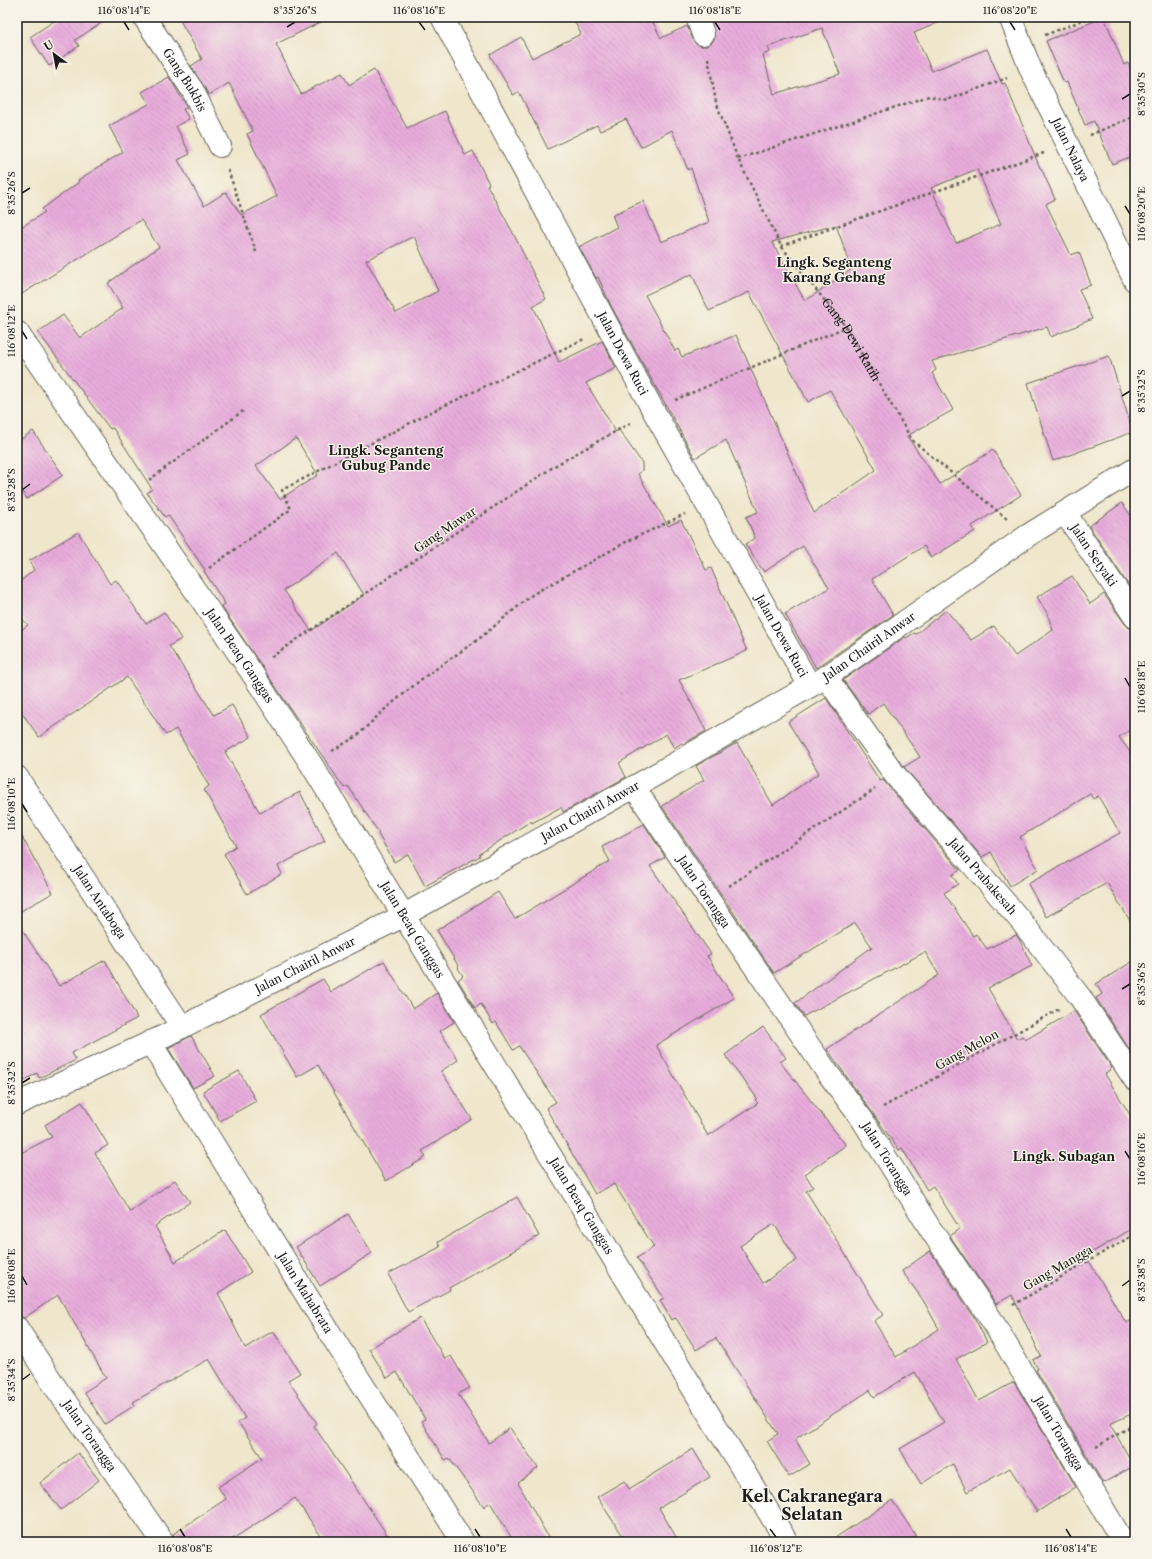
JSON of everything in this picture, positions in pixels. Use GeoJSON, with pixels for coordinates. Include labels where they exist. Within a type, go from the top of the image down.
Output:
{"type":"FeatureCollection","features":[{"type":"Feature","properties":{"kind":"street","name":"Gang Bukbis"},"geometry":{"type":"LineString","coordinates":[[144,17],[193,91],[220,146]]}},
{"type":"Feature","properties":{"kind":"street","name":"Jalan Dewa Ruci"},"geometry":{"type":"LineString","coordinates":[[442,17],[653,410],[708,506],[818,681]]}},
{"type":"Feature","properties":{"kind":"street","name":"Jalan Nalaya"},"geometry":{"type":"LineString","coordinates":[[1010,17],[1022,44],[1031,70],[1135,281]]}},
{"type":"Feature","properties":{"kind":"street","name":"Jalan Beaq Ganggas"},"geometry":{"type":"LineString","coordinates":[[17,332],[250,670],[311,764],[787,1542]]}},
{"type":"Feature","properties":{"kind":"street","name":"Jalan Chairil Anwar"},"geometry":{"type":"LineString","coordinates":[[17,1104],[150,1042],[404,915],[634,787],[818,681],[1027,536],[1135,469]]}},
{"type":"Feature","properties":{"kind":"street","name":"Jalan Setyaki"},"geometry":{"type":"LineString","coordinates":[[1065,513],[1135,617]]}},
{"type":"Feature","properties":{"kind":"street","name":"Jalan Prabakesah"},"geometry":{"type":"LineString","coordinates":[[818,681],[1021,921],[1080,997],[1135,1080]]}},
{"type":"Feature","properties":{"kind":"street","name":"Jalan Antaboga"},"geometry":{"type":"LineString","coordinates":[[17,777],[182,1026]]}},
{"type":"Feature","properties":{"kind":"street","name":"Jalan Torangga"},"geometry":{"type":"LineString","coordinates":[[634,787],[709,900],[823,1066],[862,1119],[931,1230],[991,1318],[1073,1460],[1123,1542]]}},
{"type":"Feature","properties":{"kind":"street","name":"Jalan Mahabrata"},"geometry":{"type":"LineString","coordinates":[[150,1042],[333,1338],[463,1542]]}},
{"type":"Feature","properties":{"kind":"street","name":"Jalan Torangga"},"geometry":{"type":"LineString","coordinates":[[17,1328],[56,1388],[163,1542]]}},
{"type":"Feature","properties":{"kind":"path"},"geometry":{"type":"LineString","coordinates":[[1022,44],[1091,17]]}},
{"type":"Feature","properties":{"kind":"path","name":"Gang Dewi Ratih"},"geometry":{"type":"LineString","coordinates":[[700,26],[716,102],[738,159],[781,246],[846,327],[912,440],[1027,536]]}},
{"type":"Feature","properties":{"kind":"path"},"geometry":{"type":"LineString","coordinates":[[738,159],[929,96],[947,100],[1031,70]]}},
{"type":"Feature","properties":{"kind":"path"},"geometry":{"type":"LineString","coordinates":[[781,246],[1068,145],[1135,116]]}},
{"type":"Feature","properties":{"kind":"path"},"geometry":{"type":"LineString","coordinates":[[220,146],[256,252]]}},
{"type":"Feature","properties":{"kind":"path"},"geometry":{"type":"LineString","coordinates":[[188,582],[291,509],[282,490],[429,413],[608,327]]}},
{"type":"Feature","properties":{"kind":"path","name":"Gang Mawar"},"geometry":{"type":"LineString","coordinates":[[250,670],[556,465],[653,410],[846,327]]}},
{"type":"Feature","properties":{"kind":"path"},"geometry":{"type":"LineString","coordinates":[[129,494],[243,411]]}},
{"type":"Feature","properties":{"kind":"path"},"geometry":{"type":"LineString","coordinates":[[311,764],[357,736],[384,710],[424,678],[480,638],[533,594],[626,542],[679,516],[708,506]]}},
{"type":"Feature","properties":{"kind":"path"},"geometry":{"type":"LineString","coordinates":[[709,900],[896,775]]}},
{"type":"Feature","properties":{"kind":"path","name":"Gang Melon"},"geometry":{"type":"LineString","coordinates":[[862,1119],[1080,997]]}},
{"type":"Feature","properties":{"kind":"path","name":"Gang Mangga"},"geometry":{"type":"LineString","coordinates":[[991,1318],[1135,1234]]}},
{"type":"Feature","properties":{"kind":"path"},"geometry":{"type":"LineString","coordinates":[[1073,1460],[1135,1424]]}},
{"type":"Feature","properties":{"kind":"building"},"geometry":{"type":"Polygon","coordinates":[[[60,17],[111,17],[75,40],[79,46],[49,66],[30,37],[60,17]]]}},
{"type":"Feature","properties":{"kind":"building"},"geometry":{"type":"Polygon","coordinates":[[[178,17],[331,17],[276,44],[301,94],[342,73],[349,85],[374,70],[407,128],[445,111],[465,155],[473,151],[489,184],[487,185],[546,299],[533,306],[559,362],[602,341],[616,368],[586,383],[616,432],[619,430],[642,463],[642,471],[638,474],[668,526],[681,520],[706,570],[711,568],[747,651],[679,680],[706,731],[674,748],[666,734],[619,763],[626,777],[563,812],[561,807],[532,823],[531,821],[479,854],[480,856],[425,886],[408,854],[394,862],[378,834],[379,833],[348,786],[344,788],[221,606],[225,604],[204,571],[205,570],[168,515],[165,517],[147,493],[152,489],[113,428],[110,429],[38,332],[63,315],[80,338],[123,308],[108,283],[159,247],[141,220],[17,297],[17,230],[45,212],[42,209],[79,182],[78,180],[123,152],[109,126],[149,104],[142,92],[169,77],[187,107],[183,109],[189,119],[176,126],[190,154],[178,160],[204,206],[226,192],[241,215],[277,196],[247,134],[253,131],[229,83],[209,95],[191,66],[202,59],[178,17]],[[414,236],[366,260],[396,313],[438,291],[414,236]],[[296,438],[256,466],[280,499],[318,475],[296,438]],[[338,553],[284,590],[311,631],[364,595],[338,553]]]}},
{"type":"Feature","properties":{"kind":"building"},"geometry":{"type":"Polygon","coordinates":[[[572,17],[650,17],[661,38],[687,26],[695,43],[701,46],[707,46],[715,37],[710,17],[952,17],[914,33],[932,71],[987,49],[1002,84],[1005,83],[1040,168],[1055,199],[1046,204],[1071,255],[1079,252],[1091,285],[1079,289],[1092,319],[1051,337],[1047,327],[932,361],[936,370],[932,373],[953,410],[907,436],[940,484],[993,450],[1021,495],[972,526],[975,531],[931,558],[924,546],[872,579],[893,615],[816,668],[785,614],[829,588],[803,546],[764,572],[745,544],[755,538],[746,517],[758,512],[726,440],[695,458],[611,306],[598,277],[596,278],[579,247],[617,227],[612,215],[643,201],[661,242],[709,222],[691,168],[688,170],[672,130],[641,147],[626,119],[600,131],[597,125],[548,149],[519,92],[513,95],[490,55],[521,37],[532,58],[581,34],[572,17]],[[822,28],[768,47],[770,52],[763,55],[774,94],[840,74],[822,28]],[[977,169],[931,188],[956,243],[1001,224],[977,169]],[[836,225],[772,242],[805,301],[852,269],[836,225]],[[692,274],[645,295],[675,351],[678,349],[682,357],[736,335],[814,513],[876,470],[830,390],[808,402],[749,292],[709,311],[692,274]]]}},
{"type":"Feature","properties":{"kind":"building"},"geometry":{"type":"Polygon","coordinates":[[[1104,17],[1124,65],[1128,63],[1135,79],[1135,155],[1112,164],[1094,121],[1085,125],[1067,82],[1064,83],[1046,41],[1104,17]]]}},
{"type":"Feature","properties":{"kind":"building"},"geometry":{"type":"Polygon","coordinates":[[[1109,356],[1133,432],[1053,461],[1028,383],[1109,356]]]}},
{"type":"Feature","properties":{"kind":"building"},"geometry":{"type":"Polygon","coordinates":[[[33,431],[63,475],[27,499],[17,484],[17,442],[33,431]]]}},
{"type":"Feature","properties":{"kind":"building"},"geometry":{"type":"Polygon","coordinates":[[[1122,503],[1135,521],[1135,595],[1089,526],[1122,503]]]}},
{"type":"Feature","properties":{"kind":"building"},"geometry":{"type":"Polygon","coordinates":[[[78,532],[110,584],[116,580],[146,624],[164,612],[181,639],[169,646],[214,715],[232,705],[251,737],[225,752],[260,813],[300,792],[325,841],[278,866],[282,874],[247,894],[224,854],[236,846],[204,790],[209,786],[176,729],[166,735],[127,677],[39,737],[17,706],[17,633],[28,625],[17,613],[17,584],[34,570],[29,561],[78,532]]]}},
{"type":"Feature","properties":{"kind":"building"},"geometry":{"type":"Polygon","coordinates":[[[1072,576],[1090,604],[1104,594],[1125,624],[1129,628],[1135,629],[1135,727],[1119,737],[1135,759],[1135,929],[1107,883],[1046,917],[1028,884],[1120,833],[1098,796],[1093,799],[1090,794],[1020,837],[1038,869],[1010,886],[991,852],[982,857],[904,767],[920,757],[883,703],[868,714],[843,680],[905,637],[906,638],[914,633],[916,634],[946,610],[971,640],[994,626],[1015,656],[1053,630],[1047,613],[1037,597],[1072,576]]]}},
{"type":"Feature","properties":{"kind":"building"},"geometry":{"type":"Polygon","coordinates":[[[826,698],[880,781],[883,780],[960,870],[952,875],[958,884],[944,893],[973,936],[976,934],[987,949],[1016,935],[1019,939],[1032,966],[988,988],[1017,1039],[1022,1036],[1025,1040],[1074,1011],[1112,1068],[1105,1074],[1135,1123],[1135,1227],[1086,1256],[1126,1323],[1135,1318],[1135,1412],[1110,1424],[1134,1466],[1103,1483],[1036,1370],[1038,1369],[1033,1360],[1041,1356],[1012,1295],[996,1304],[950,1236],[960,1229],[933,1186],[927,1190],[902,1148],[899,1150],[827,1049],[939,975],[925,952],[804,1016],[795,1003],[872,947],[855,923],[774,973],[662,806],[704,780],[696,766],[737,743],[773,805],[819,773],[788,722],[826,698]]]}},
{"type":"Feature","properties":{"kind":"building"},"geometry":{"type":"Polygon","coordinates":[[[644,824],[665,857],[650,866],[711,954],[707,956],[734,998],[656,1045],[708,1136],[758,1103],[755,1100],[757,1098],[725,1055],[763,1027],[786,1058],[780,1062],[846,1145],[805,1174],[813,1187],[806,1191],[883,1315],[874,1321],[896,1357],[939,1329],[923,1300],[902,1271],[930,1251],[974,1317],[987,1342],[956,1359],[979,1401],[1014,1382],[1076,1487],[1037,1512],[1010,1468],[967,1492],[953,1464],[921,1484],[900,1449],[944,1422],[915,1372],[874,1397],[870,1390],[795,1439],[810,1464],[789,1477],[767,1441],[778,1434],[716,1338],[696,1350],[676,1318],[671,1320],[660,1300],[664,1298],[637,1258],[654,1247],[614,1184],[595,1194],[546,1108],[556,1102],[519,1046],[513,1050],[496,1022],[493,1024],[481,1004],[475,1008],[458,980],[463,976],[458,968],[459,967],[437,930],[498,892],[515,919],[610,861],[602,847],[644,824]],[[774,1224],[740,1246],[763,1283],[797,1260],[774,1224]]]}},
{"type":"Feature","properties":{"kind":"building"},"geometry":{"type":"Polygon","coordinates":[[[17,828],[53,893],[17,913],[17,828]]]}},
{"type":"Feature","properties":{"kind":"building"},"geometry":{"type":"Polygon","coordinates":[[[17,922],[59,986],[105,960],[137,1018],[72,1053],[76,1060],[39,1078],[37,1073],[17,1085],[17,922]]]}},
{"type":"Feature","properties":{"kind":"building"},"geometry":{"type":"Polygon","coordinates":[[[1135,960],[1135,1049],[1131,1052],[1096,998],[1102,994],[1096,984],[1135,960]]]}},
{"type":"Feature","properties":{"kind":"building"},"geometry":{"type":"Polygon","coordinates":[[[384,961],[413,1009],[437,993],[454,1022],[440,1031],[458,1060],[441,1071],[472,1119],[422,1151],[426,1157],[386,1181],[318,1065],[297,1077],[261,1014],[323,979],[331,992],[384,961]]]}},
{"type":"Feature","properties":{"kind":"building"},"geometry":{"type":"Polygon","coordinates":[[[191,1036],[215,1076],[193,1088],[168,1048],[191,1036]]]}},
{"type":"Feature","properties":{"kind":"building"},"geometry":{"type":"Polygon","coordinates":[[[239,1071],[256,1101],[220,1121],[203,1091],[239,1071]]]}},
{"type":"Feature","properties":{"kind":"building"},"geometry":{"type":"Polygon","coordinates":[[[82,1102],[108,1145],[95,1153],[130,1212],[175,1180],[190,1202],[155,1226],[175,1262],[225,1230],[251,1272],[218,1293],[245,1348],[273,1331],[300,1373],[288,1380],[317,1423],[314,1426],[392,1542],[325,1542],[295,1498],[228,1542],[175,1542],[173,1534],[226,1499],[218,1487],[262,1458],[238,1422],[245,1418],[209,1359],[133,1402],[135,1405],[105,1424],[84,1392],[106,1378],[58,1295],[24,1318],[17,1316],[17,1155],[52,1137],[45,1125],[82,1102]]]}},
{"type":"Feature","properties":{"kind":"building"},"geometry":{"type":"Polygon","coordinates":[[[517,1197],[539,1236],[449,1288],[450,1290],[408,1312],[388,1274],[440,1247],[438,1242],[517,1197]]]}},
{"type":"Feature","properties":{"kind":"building"},"geometry":{"type":"Polygon","coordinates":[[[348,1214],[372,1253],[320,1286],[296,1247],[348,1214]]]}},
{"type":"Feature","properties":{"kind":"building"},"geometry":{"type":"Polygon","coordinates":[[[420,1318],[445,1359],[451,1356],[470,1388],[458,1394],[489,1443],[510,1428],[538,1468],[518,1483],[551,1542],[514,1542],[490,1502],[484,1507],[449,1458],[445,1460],[421,1421],[425,1419],[397,1372],[387,1378],[369,1349],[420,1318]]]}},
{"type":"Feature","properties":{"kind":"building"},"geometry":{"type":"Polygon","coordinates":[[[693,1449],[710,1477],[659,1508],[679,1542],[627,1542],[597,1497],[624,1481],[629,1489],[693,1449]]]}},
{"type":"Feature","properties":{"kind":"building"},"geometry":{"type":"Polygon","coordinates":[[[78,1453],[99,1480],[61,1510],[40,1483],[78,1453]]]}},
{"type":"Feature","properties":{"kind":"building"},"geometry":{"type":"Polygon","coordinates":[[[892,1500],[920,1542],[829,1542],[892,1500]]]}},
{"type":"Feature","properties":{"kind":"district","name":"Lingk. Seganteng Karang Gebang"},"geometry":{"type":"Point","coordinates":[834,270]}},
{"type":"Feature","properties":{"kind":"district","name":"Lingk. Seganteng Gubug Pande"},"geometry":{"type":"Point","coordinates":[386,458]}},
{"type":"Feature","properties":{"kind":"district","name":"Lingk. Subagan"},"geometry":{"type":"Point","coordinates":[1064,1156]}},
{"type":"Feature","properties":{"kind":"district","name":"Kel. Cakranegara Selatan"},"geometry":{"type":"Point","coordinates":[812,1505]}}]}
